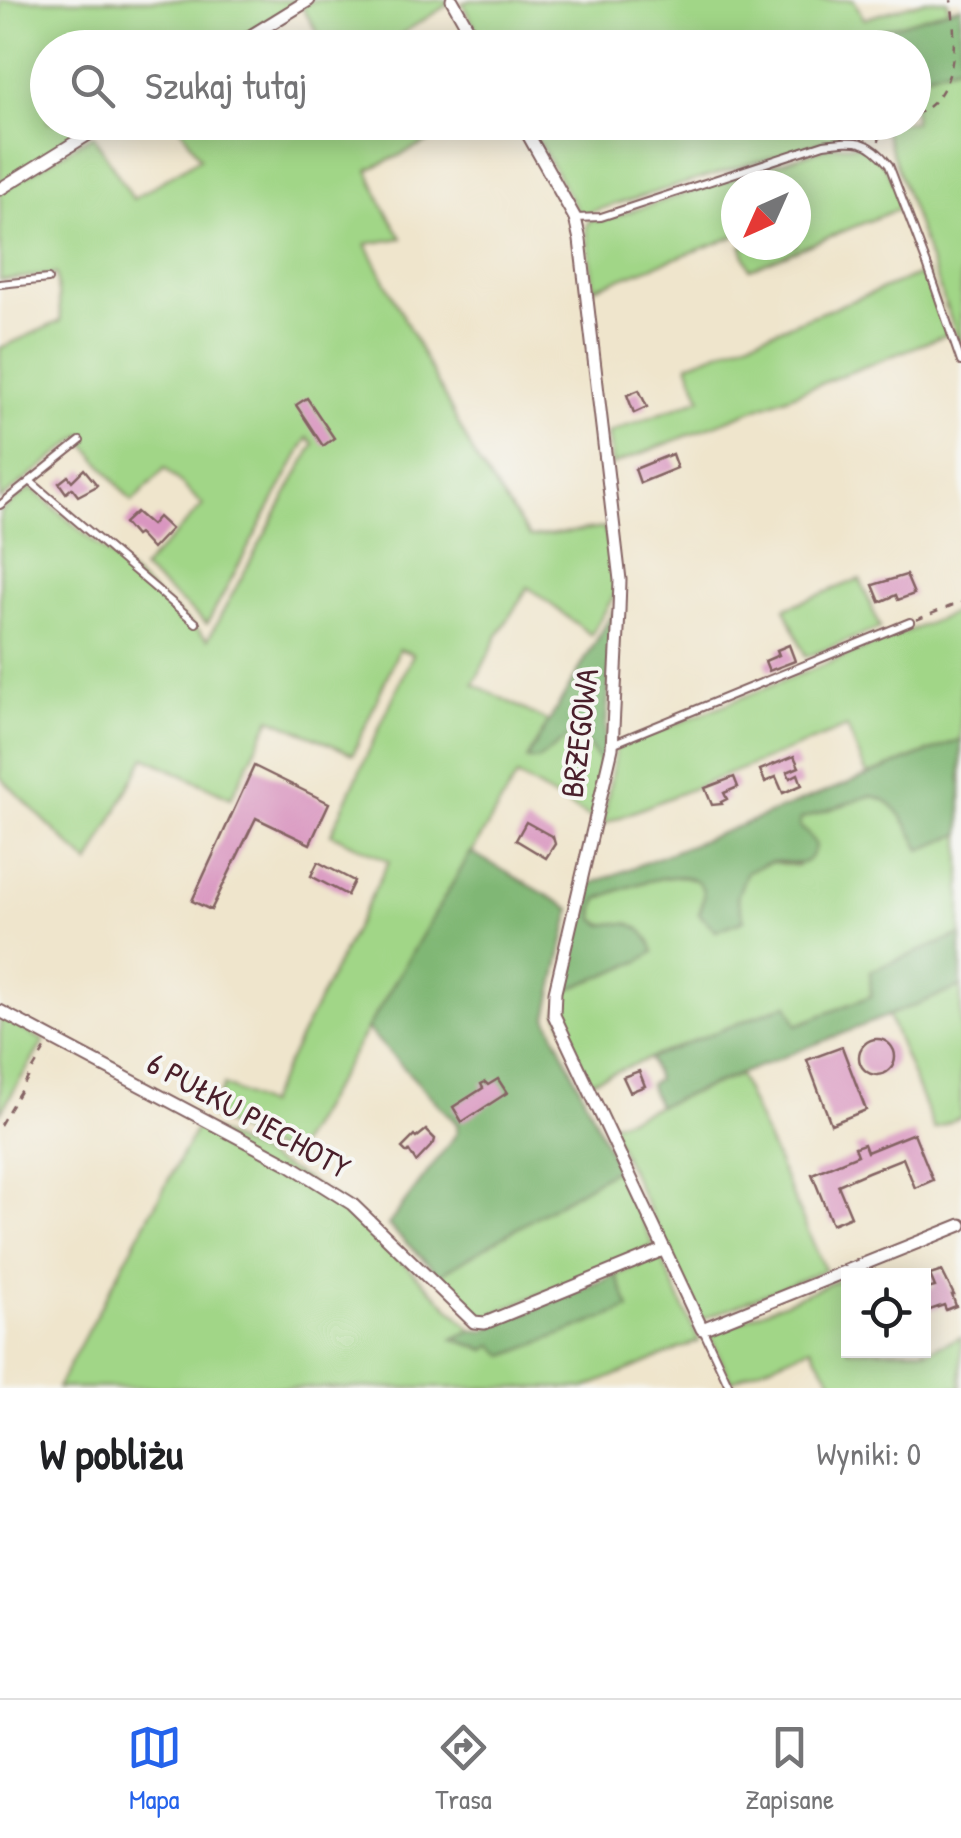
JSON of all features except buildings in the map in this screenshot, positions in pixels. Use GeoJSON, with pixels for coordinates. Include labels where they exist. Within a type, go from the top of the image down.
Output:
{"type":"FeatureCollection","features":[{"type":"Feature","properties":{"kind":"street"},"geometry":{"type":"LineString","coordinates":[[260,30],[309,0]]}},
{"type":"Feature","properties":{"kind":"street"},"geometry":{"type":"LineString","coordinates":[[452,0],[468,30]]}},
{"type":"Feature","properties":{"kind":"street"},"geometry":{"type":"LineString","coordinates":[[0,188],[79,140]]}},
{"type":"Feature","properties":{"kind":"street","name":"BRZEGOWA"},"geometry":{"type":"LineString","coordinates":[[531,140],[575,218],[620,580],[612,744],[553,1005],[554,1015],[702,1329]]}},
{"type":"Feature","properties":{"kind":"street","name":"6 PUŁKU PIECHOTY"},"geometry":{"type":"LineString","coordinates":[[0,1011],[290,1165],[352,1204],[474,1322],[486,1323],[664,1250]]}},
{"type":"Feature","properties":{"kind":"street"},"geometry":{"type":"LineString","coordinates":[[702,1329],[961,1226]]}},
{"type":"Feature","properties":{"kind":"lane"},"geometry":{"type":"LineString","coordinates":[[575,218],[601,217],[824,144],[867,143],[889,164],[961,362]]}},
{"type":"Feature","properties":{"kind":"lane"},"geometry":{"type":"LineString","coordinates":[[0,284],[48,279]]}},
{"type":"Feature","properties":{"kind":"lane"},"geometry":{"type":"LineString","coordinates":[[0,505],[80,441]]}},
{"type":"Feature","properties":{"kind":"lane"},"geometry":{"type":"LineString","coordinates":[[30,482],[196,623]]}},
{"type":"Feature","properties":{"kind":"lane"},"geometry":{"type":"LineString","coordinates":[[612,744],[910,622]]}},
{"type":"Feature","properties":{"kind":"lane"},"geometry":{"type":"LineString","coordinates":[[702,1329],[730,1388]]}},
{"type":"Feature","properties":{"kind":"path"},"geometry":{"type":"LineString","coordinates":[[931,105],[943,94],[952,63],[956,28],[951,0]]}},
{"type":"Feature","properties":{"kind":"path"},"geometry":{"type":"LineString","coordinates":[[878,151],[880,140]]}},
{"type":"Feature","properties":{"kind":"path"},"geometry":{"type":"LineString","coordinates":[[910,622],[961,602]]}},
{"type":"Feature","properties":{"kind":"path"},"geometry":{"type":"LineString","coordinates":[[0,1126],[51,1039]]}},
{"type":"Feature","properties":{"kind":"green space"},"geometry":{"type":"Polygon","coordinates":[[[0,0],[303,0],[253,30],[30,30],[30,140],[75,140],[0,185],[0,0]]]}},
{"type":"Feature","properties":{"kind":"green space"},"geometry":{"type":"Polygon","coordinates":[[[313,0],[446,0],[449,4],[408,30],[316,30],[302,7],[313,0]]]}},
{"type":"Feature","properties":{"kind":"green space"},"geometry":{"type":"Polygon","coordinates":[[[854,0],[864,19],[926,0],[947,0],[949,10],[881,30],[476,30],[462,3],[854,0]]]}},
{"type":"Feature","properties":{"kind":"green space"},"geometry":{"type":"Polygon","coordinates":[[[961,6],[961,64],[931,73],[931,30],[881,30],[961,6]]]}},
{"type":"Feature","properties":{"kind":"green space"},"geometry":{"type":"Polygon","coordinates":[[[961,64],[961,349],[888,140],[931,140],[931,73],[961,64]]]}},
{"type":"Feature","properties":{"kind":"green space"},"geometry":{"type":"Polygon","coordinates":[[[85,140],[96,140],[133,199],[200,158],[189,140],[432,140],[368,170],[402,238],[366,244],[479,464],[530,537],[605,528],[615,586],[615,594],[591,635],[528,587],[474,684],[549,722],[528,758],[573,733],[588,745],[603,765],[592,819],[517,776],[291,1158],[210,1116],[224,1085],[266,1105],[389,861],[331,834],[413,654],[399,649],[353,754],[271,718],[231,798],[145,757],[89,864],[0,777],[0,512],[31,488],[208,639],[314,444],[308,437],[207,624],[142,569],[203,505],[165,468],[132,502],[84,443],[88,440],[83,435],[0,500],[0,348],[61,321],[56,274],[0,280],[0,192],[85,140]]]}},
{"type":"Feature","properties":{"kind":"green space"},"geometry":{"type":"Polygon","coordinates":[[[538,140],[829,140],[580,215],[538,140]]]}},
{"type":"Feature","properties":{"kind":"green space"},"geometry":{"type":"Polygon","coordinates":[[[861,145],[870,151],[892,179],[903,207],[811,244],[811,170],[758,170],[832,146],[861,145]]]}},
{"type":"Feature","properties":{"kind":"green space"},"geometry":{"type":"Polygon","coordinates":[[[721,182],[721,241],[594,288],[586,226],[590,220],[604,220],[721,182]]]}},
{"type":"Feature","properties":{"kind":"green space"},"geometry":{"type":"Polygon","coordinates":[[[747,260],[772,260],[750,269],[747,260]]]}},
{"type":"Feature","properties":{"kind":"green space"},"geometry":{"type":"Polygon","coordinates":[[[926,272],[948,334],[612,465],[608,433],[701,398],[688,364],[926,272]]]}},
{"type":"Feature","properties":{"kind":"green space"},"geometry":{"type":"Polygon","coordinates":[[[860,579],[880,628],[806,657],[785,608],[860,579]]]}},
{"type":"Feature","properties":{"kind":"green space"},"geometry":{"type":"Polygon","coordinates":[[[615,609],[603,765],[573,733],[538,760],[527,759],[615,609]]]}},
{"type":"Feature","properties":{"kind":"green space"},"geometry":{"type":"Polygon","coordinates":[[[961,610],[961,739],[867,775],[847,727],[603,824],[616,748],[961,610]]]}},
{"type":"Feature","properties":{"kind":"green space"},"geometry":{"type":"Polygon","coordinates":[[[961,739],[961,834],[921,850],[894,808],[869,796],[801,819],[799,826],[816,845],[808,860],[799,864],[773,862],[747,871],[737,897],[744,920],[716,931],[699,914],[703,894],[698,882],[686,877],[649,881],[611,893],[598,899],[595,919],[603,925],[635,926],[646,935],[654,952],[564,991],[588,885],[961,739]]]}},
{"type":"Feature","properties":{"kind":"green space"},"geometry":{"type":"Polygon","coordinates":[[[869,796],[879,797],[894,808],[921,850],[961,834],[961,935],[870,971],[872,996],[797,1025],[787,1004],[589,1082],[558,1013],[564,991],[640,961],[631,924],[603,925],[595,919],[598,899],[660,879],[693,878],[703,885],[705,898],[699,914],[716,931],[744,920],[737,897],[747,871],[772,862],[798,866],[807,833],[799,826],[800,819],[869,796]]]}},
{"type":"Feature","properties":{"kind":"green space"},"geometry":{"type":"Polygon","coordinates":[[[471,852],[571,909],[547,1017],[617,1168],[439,1275],[388,1225],[457,1133],[457,1124],[367,1029],[471,852]]]}},
{"type":"Feature","properties":{"kind":"green space"},"geometry":{"type":"Polygon","coordinates":[[[961,935],[961,987],[658,1106],[649,1084],[657,1080],[649,1058],[788,1004],[797,1025],[871,996],[870,971],[961,935]]]}},
{"type":"Feature","properties":{"kind":"green space"},"geometry":{"type":"Polygon","coordinates":[[[961,987],[961,1117],[934,1129],[888,1015],[961,987]]]}},
{"type":"Feature","properties":{"kind":"green space"},"geometry":{"type":"Polygon","coordinates":[[[3,1018],[44,1041],[0,1113],[0,1023],[3,1018]]]}},
{"type":"Feature","properties":{"kind":"green space"},"geometry":{"type":"Polygon","coordinates":[[[739,1075],[825,1270],[701,1320],[609,1125],[739,1075]]]}},
{"type":"Feature","properties":{"kind":"green space"},"geometry":{"type":"Polygon","coordinates":[[[199,1123],[306,1179],[352,1212],[472,1330],[455,1338],[493,1344],[505,1356],[629,1308],[616,1275],[660,1256],[699,1341],[585,1388],[57,1388],[199,1123]]]}},
{"type":"Feature","properties":{"kind":"green space"},"geometry":{"type":"Polygon","coordinates":[[[617,1168],[654,1246],[483,1318],[439,1275],[617,1168]]]}},
{"type":"Feature","properties":{"kind":"green space"},"geometry":{"type":"Polygon","coordinates":[[[616,1275],[630,1308],[505,1356],[493,1345],[486,1350],[453,1339],[472,1330],[483,1331],[616,1275]]]}},
{"type":"Feature","properties":{"kind":"green space"},"geometry":{"type":"Polygon","coordinates":[[[841,1279],[841,1358],[931,1358],[931,1349],[961,1337],[961,1388],[819,1388],[833,1382],[811,1347],[731,1381],[709,1334],[841,1279]]]}}]}
